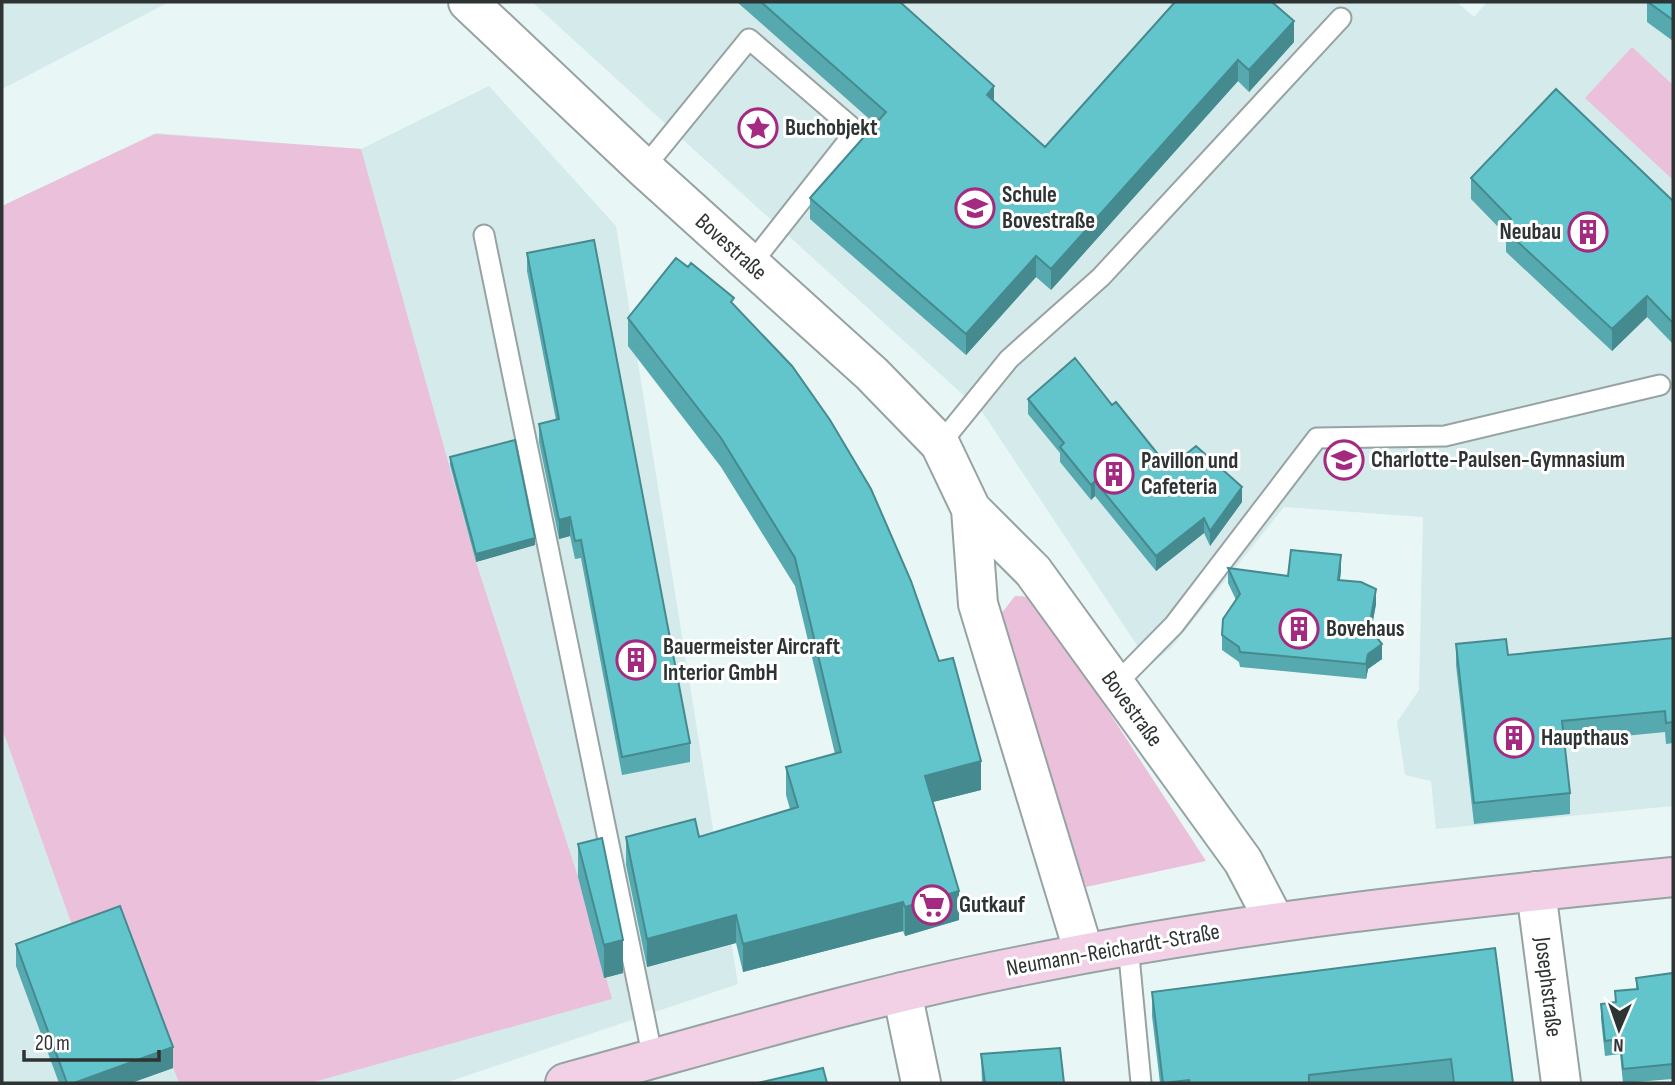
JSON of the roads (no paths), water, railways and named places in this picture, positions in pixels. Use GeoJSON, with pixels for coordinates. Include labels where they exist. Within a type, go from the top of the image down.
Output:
{"type":"FeatureCollection","features":[{"type":"Feature","properties":{"kind":"street","name":"Bovestraße"},"geometry":{"type":"LineString","coordinates":[[468,2],[644,168],[872,374],[940,444],[971,509],[1033,572],[1243,861],[1275,922]]}},
{"type":"Feature","properties":{"kind":"street","name":"Bovestraße"},"geometry":{"type":"LineString","coordinates":[[971,509],[978,604],[1084,953]]}},
{"type":"Feature","properties":{"kind":"street","name":"Neumann-Reichardt-Straße"},"geometry":{"type":"LineString","coordinates":[[565,1083],[902,992],[1084,953],[1275,922],[1673,877]]}},
{"type":"Feature","properties":{"kind":"street","name":"Josephstraße"},"geometry":{"type":"LineString","coordinates":[[1535,891],[1561,1083]]}},
{"type":"Feature","properties":{"kind":"street"},"geometry":{"type":"LineString","coordinates":[[902,992],[921,1083]]}},
{"type":"Feature","properties":{"kind":"lane"},"geometry":{"type":"LineString","coordinates":[[940,444],[1010,359],[1101,277],[1341,18]]}},
{"type":"Feature","properties":{"kind":"lane"},"geometry":{"type":"LineString","coordinates":[[644,168],[749,40],[856,131],[751,264]]}},
{"type":"Feature","properties":{"kind":"lane"},"geometry":{"type":"LineString","coordinates":[[484,234],[653,1059]]}},
{"type":"Feature","properties":{"kind":"lane"},"geometry":{"type":"LineString","coordinates":[[1115,685],[1174,625],[1317,438],[1445,436],[1660,384]]}},
{"type":"Feature","properties":{"kind":"lane"},"geometry":{"type":"LineString","coordinates":[[1128,945],[1141,1083]]}},
{"type":"Feature","properties":{"kind":"place","name":"Buchobjekt"},"geometry":{"type":"Point","coordinates":[758,128]}},
{"type":"Feature","properties":{"kind":"place","name":"Schule Bovestraße"},"geometry":{"type":"Point","coordinates":[975,208]}},
{"type":"Feature","properties":{"kind":"place","name":"Neubau"},"geometry":{"type":"Point","coordinates":[1588,232]}},
{"type":"Feature","properties":{"kind":"place","name":"Charlotte-Paulsen-Gymnasium"},"geometry":{"type":"Point","coordinates":[1344,460]}},
{"type":"Feature","properties":{"kind":"place","name":"Pavillon und Cafeteria"},"geometry":{"type":"Point","coordinates":[1114,474]}},
{"type":"Feature","properties":{"kind":"place","name":"Bovehaus"},"geometry":{"type":"Point","coordinates":[1299,629]}},
{"type":"Feature","properties":{"kind":"place","name":"Bauermeister Aircraft Interior GmbH"},"geometry":{"type":"Point","coordinates":[636,660]}},
{"type":"Feature","properties":{"kind":"place","name":"Haupthaus"},"geometry":{"type":"Point","coordinates":[1514,738]}},
{"type":"Feature","properties":{"kind":"place","name":"Gutkauf"},"geometry":{"type":"Point","coordinates":[932,905]}}]}
